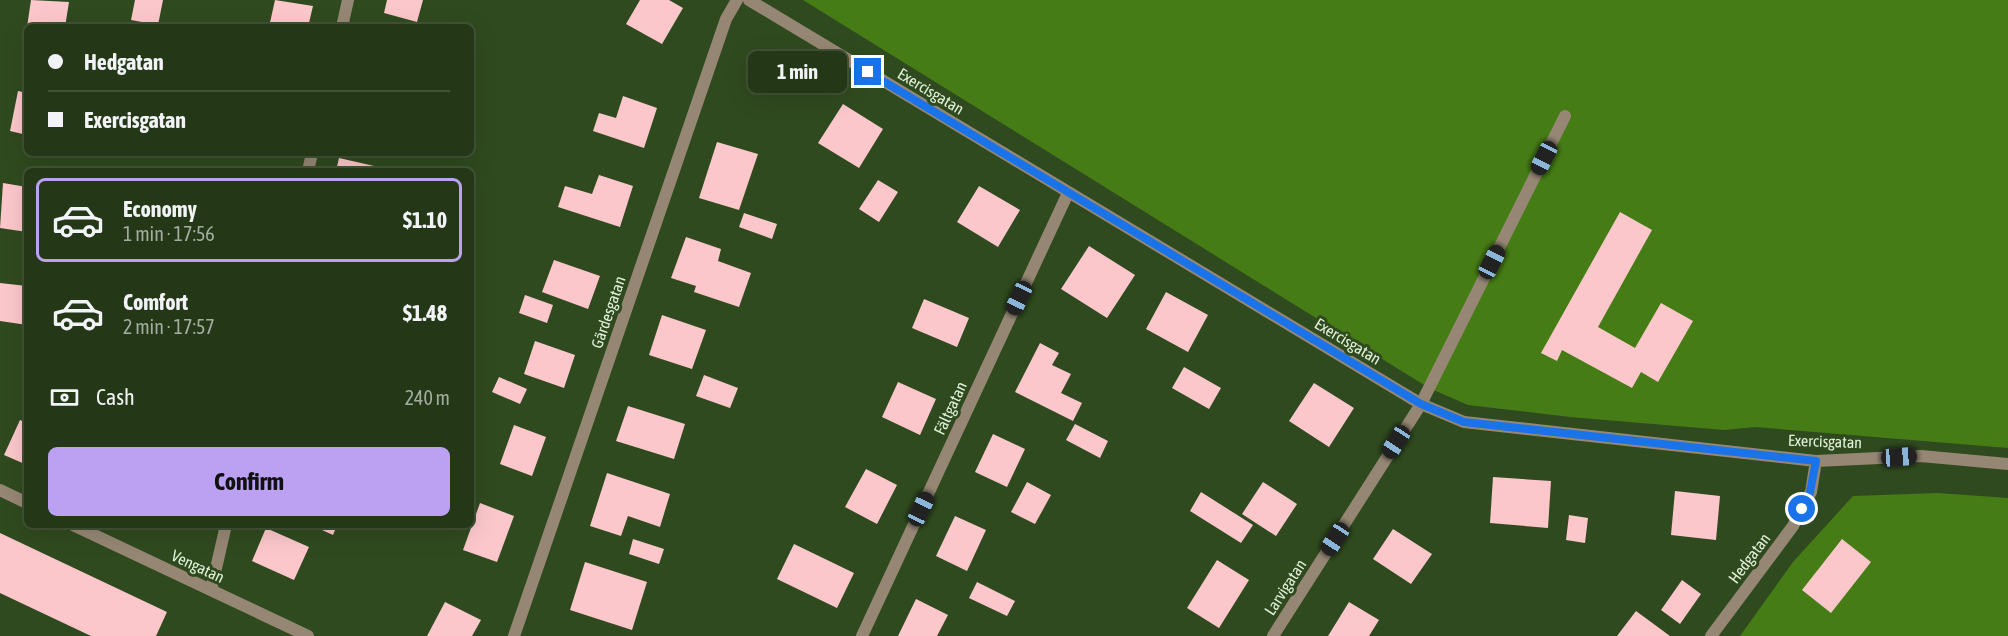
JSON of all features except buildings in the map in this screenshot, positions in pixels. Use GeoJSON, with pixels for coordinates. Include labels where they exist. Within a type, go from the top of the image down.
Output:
{"type":"FeatureCollection","features":[{"type":"Feature","properties":{"kind":"street"},"geometry":{"type":"LineString","coordinates":[[343,24],[348,0]]}},
{"type":"Feature","properties":{"kind":"street","name":"Gärdesgatan"},"geometry":{"type":"LineString","coordinates":[[514,636],[726,19],[737,0]]}},
{"type":"Feature","properties":{"kind":"street","name":"Exercisgatan"},"geometry":{"type":"LineString","coordinates":[[749,0],[1421,404],[1464,422],[1816,461],[1921,456],[2008,464]]}},
{"type":"Feature","properties":{"kind":"street","name":"Larvigatan"},"geometry":{"type":"LineString","coordinates":[[1273,636],[1421,404],[1565,116]]}},
{"type":"Feature","properties":{"kind":"street","name":"Fältgatan"},"geometry":{"type":"LineString","coordinates":[[862,636],[1068,193]]}},
{"type":"Feature","properties":{"kind":"street","name":"Hedgatan"},"geometry":{"type":"LineString","coordinates":[[1711,636],[1793,526],[1810,492],[1816,461]]}},
{"type":"Feature","properties":{"kind":"street"},"geometry":{"type":"LineString","coordinates":[[0,490],[24,502]]}},
{"type":"Feature","properties":{"kind":"street","name":"Vengatan"},"geometry":{"type":"LineString","coordinates":[[79,528],[308,636]]}},
{"type":"Feature","properties":{"kind":"street"},"geometry":{"type":"LineString","coordinates":[[211,590],[225,528]]}},
{"type":"Feature","properties":{"kind":"green space"},"geometry":{"type":"Polygon","coordinates":[[[803,0],[2008,0],[2008,448],[1755,427],[1724,430],[1570,417],[1468,405],[1429,388],[803,0]]]}},
{"type":"Feature","properties":{"kind":"green space"},"geometry":{"type":"Polygon","coordinates":[[[1938,493],[2008,498],[2008,636],[1740,636],[1793,562],[1853,496],[1938,493]]]}},
{"type":"Feature","properties":{"kind":"route"},"geometry":{"type":"LineString","coordinates":[[868,72],[1421,404],[1464,422],[1816,461],[1810,492],[1802,509]]}}]}
